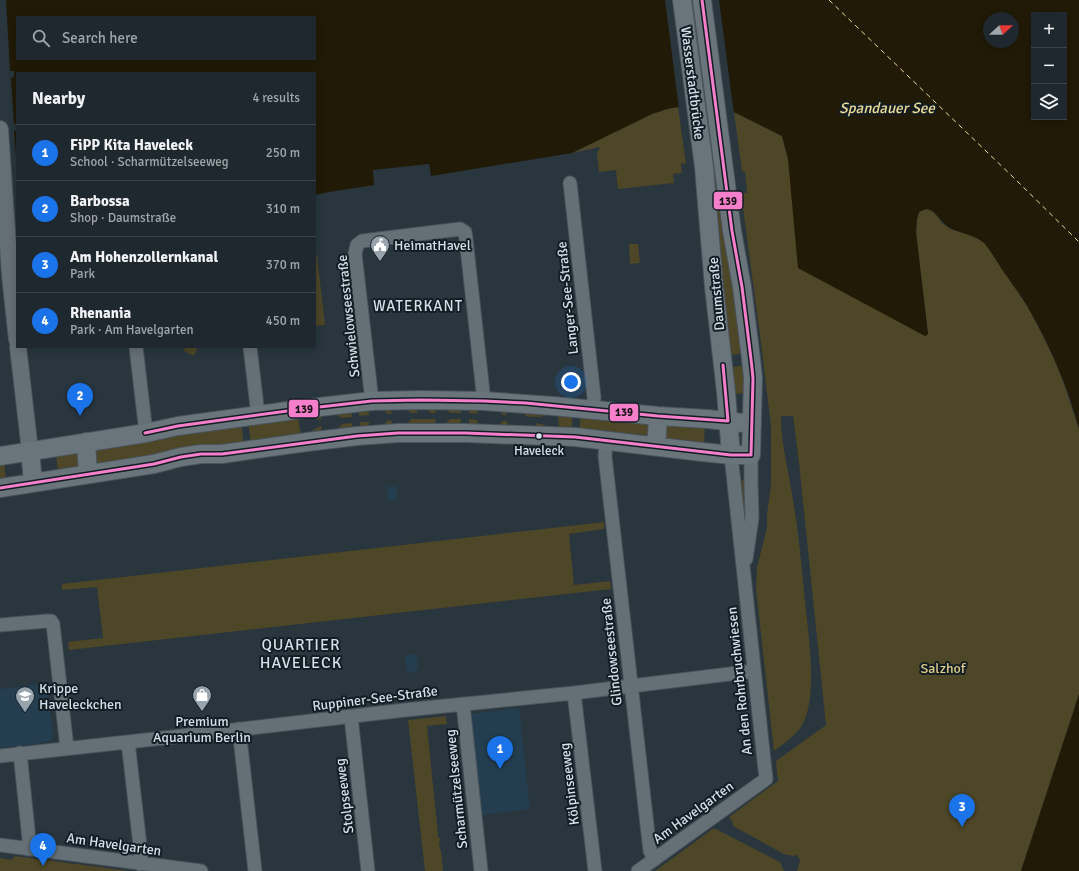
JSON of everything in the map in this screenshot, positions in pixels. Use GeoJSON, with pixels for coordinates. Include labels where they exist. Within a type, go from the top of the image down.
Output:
{"type":"FeatureCollection","features":[{"type":"Feature","properties":{"kind":"main road","name":"Wasserstadtbrücke"},"geometry":{"type":"LineString","coordinates":[[682,0],[704,167]]}},
{"type":"Feature","properties":{"kind":"main road","name":"Wasserstadtbrücke"},"geometry":{"type":"LineString","coordinates":[[702,0],[724,169]]}},
{"type":"Feature","properties":{"kind":"main road","name":"Daumstraße"},"geometry":{"type":"LineString","coordinates":[[704,167],[714,287],[723,361],[731,455]]}},
{"type":"Feature","properties":{"kind":"main road","name":"Daumstraße"},"geometry":{"type":"LineString","coordinates":[[724,169],[732,231],[744,301],[753,378],[751,455]]}},
{"type":"Feature","properties":{"kind":"main road"},"geometry":{"type":"LineString","coordinates":[[0,456],[146,433],[178,426],[372,401],[484,400],[752,424]]}},
{"type":"Feature","properties":{"kind":"main road"},"geometry":{"type":"LineString","coordinates":[[654,446],[657,435],[658,416]]}},
{"type":"Feature","properties":{"kind":"main road"},"geometry":{"type":"LineString","coordinates":[[0,488],[154,464],[201,454],[222,454],[376,434],[465,433],[575,437],[731,455],[751,455]]}},
{"type":"Feature","properties":{"kind":"main road"},"geometry":{"type":"LineString","coordinates":[[86,442],[88,474]]}},
{"type":"Feature","properties":{"kind":"main road"},"geometry":{"type":"LineString","coordinates":[[30,451],[33,482]]}},
{"type":"Feature","properties":{"kind":"street"},"geometry":{"type":"LineString","coordinates":[[0,129],[10,275],[16,331]]}},
{"type":"Feature","properties":{"kind":"street","name":"Langer-See-Straße"},"geometry":{"type":"LineString","coordinates":[[570,183],[594,397],[593,410]]}},
{"type":"Feature","properties":{"kind":"street","name":"Schwielowseestraße"},"geometry":{"type":"LineString","coordinates":[[372,401],[355,254],[357,245],[362,241],[460,229],[465,232],[466,239],[484,400]]}},
{"type":"Feature","properties":{"kind":"street"},"geometry":{"type":"LineString","coordinates":[[18,348],[30,451]]}},
{"type":"Feature","properties":{"kind":"street"},"geometry":{"type":"LineString","coordinates":[[136,348],[146,433]]}},
{"type":"Feature","properties":{"kind":"street"},"geometry":{"type":"LineString","coordinates":[[250,348],[258,415]]}},
{"type":"Feature","properties":{"kind":"street","name":"Glindowseestraße"},"geometry":{"type":"LineString","coordinates":[[606,441],[605,456],[630,686],[650,851],[655,859]]}},
{"type":"Feature","properties":{"kind":"street","name":"An den Rohrbruchwiesen"},"geometry":{"type":"LineString","coordinates":[[731,455],[766,779]]}},
{"type":"Feature","properties":{"kind":"street","name":"An den Rohrbruchwiesen"},"geometry":{"type":"LineString","coordinates":[[744,580],[752,518],[751,455]]}},
{"type":"Feature","properties":{"kind":"street"},"geometry":{"type":"LineString","coordinates":[[0,625],[50,621],[53,624],[67,748]]}},
{"type":"Feature","properties":{"kind":"street","name":"Ruppiner-See-Straße"},"geometry":{"type":"LineString","coordinates":[[0,756],[574,693],[754,671]]}},
{"type":"Feature","properties":{"kind":"street","name":"Kölpinseeweg"},"geometry":{"type":"LineString","coordinates":[[574,693],[595,871]]}},
{"type":"Feature","properties":{"kind":"street","name":"Scharmützelseeweg"},"geometry":{"type":"LineString","coordinates":[[463,704],[481,871]]}},
{"type":"Feature","properties":{"kind":"street","name":"Stolpseeweg"},"geometry":{"type":"LineString","coordinates":[[351,717],[368,871]]}},
{"type":"Feature","properties":{"kind":"street"},"geometry":{"type":"LineString","coordinates":[[240,729],[255,871]]}},
{"type":"Feature","properties":{"kind":"street"},"geometry":{"type":"LineString","coordinates":[[128,742],[141,854],[140,864]]}},
{"type":"Feature","properties":{"kind":"street"},"geometry":{"type":"LineString","coordinates":[[20,754],[29,839],[28,849]]}},
{"type":"Feature","properties":{"kind":"street","name":"Am Havelgarten"},"geometry":{"type":"LineString","coordinates":[[638,871],[766,779]]}},
{"type":"Feature","properties":{"kind":"street","name":"Am Havelgarten"},"geometry":{"type":"LineString","coordinates":[[0,845],[201,871]]}},
{"type":"Feature","properties":{"kind":"shaded area"},"geometry":{"type":"Polygon","coordinates":[[[396,486],[398,500],[388,501],[387,487],[396,486]]]}},
{"type":"Feature","properties":{"kind":"shaded area"},"geometry":{"type":"Polygon","coordinates":[[[416,654],[418,668],[415,669],[415,672],[407,673],[405,656],[416,654]]]}},
{"type":"Feature","properties":{"kind":"shaded area","name":"Krippe Haveleckchen"},"geometry":{"type":"Polygon","coordinates":[[[47,683],[53,737],[49,742],[0,748],[0,689],[47,683]]]}},
{"type":"Feature","properties":{"kind":"shaded area"},"geometry":{"type":"Polygon","coordinates":[[[519,708],[530,809],[480,815],[468,714],[519,708]]]}},
{"type":"Feature","properties":{"kind":"green space"},"geometry":{"type":"Polygon","coordinates":[[[678,107],[686,164],[681,163],[682,173],[673,174],[674,183],[618,189],[616,170],[599,172],[597,153],[600,147],[572,153],[652,114],[678,107]]]}},
{"type":"Feature","properties":{"kind":"green space","name":"Salzhof"},"geometry":{"type":"Polygon","coordinates":[[[734,112],[782,136],[788,159],[925,336],[928,334],[916,233],[919,212],[926,209],[932,211],[941,222],[950,229],[973,236],[985,243],[1029,309],[1054,359],[1064,384],[1079,429],[1079,694],[1021,871],[797,871],[800,860],[797,855],[793,856],[784,854],[733,826],[729,817],[778,781],[776,761],[826,725],[793,416],[781,416],[782,438],[800,548],[810,645],[811,689],[806,716],[801,727],[792,737],[774,751],[756,589],[757,567],[767,528],[767,514],[771,486],[771,426],[741,193],[747,193],[745,172],[742,171],[734,112]]]}},
{"type":"Feature","properties":{"kind":"green space"},"geometry":{"type":"Polygon","coordinates":[[[710,177],[722,179],[744,353],[732,355],[724,318],[710,177]]]}},
{"type":"Feature","properties":{"kind":"green space"},"geometry":{"type":"Polygon","coordinates":[[[629,244],[638,244],[640,263],[630,264],[629,244]]]}},
{"type":"Feature","properties":{"kind":"green space"},"geometry":{"type":"Polygon","coordinates":[[[316,256],[325,325],[316,326],[316,256]]]}},
{"type":"Feature","properties":{"kind":"green space"},"geometry":{"type":"Polygon","coordinates":[[[185,348],[198,348],[194,356],[184,351],[185,348]]]}},
{"type":"Feature","properties":{"kind":"green space"},"geometry":{"type":"Polygon","coordinates":[[[749,365],[749,393],[735,394],[733,367],[749,365]]]}},
{"type":"Feature","properties":{"kind":"green space"},"geometry":{"type":"Polygon","coordinates":[[[461,405],[461,413],[450,413],[443,407],[432,407],[436,411],[435,413],[431,413],[424,407],[413,407],[417,413],[411,413],[404,407],[388,408],[392,414],[388,414],[381,408],[365,409],[369,415],[359,416],[359,408],[461,405]]]}},
{"type":"Feature","properties":{"kind":"green space"},"geometry":{"type":"Polygon","coordinates":[[[469,405],[547,410],[549,414],[540,417],[526,416],[520,409],[503,408],[507,413],[506,415],[503,415],[497,408],[475,407],[478,411],[477,414],[469,413],[469,405]]]}},
{"type":"Feature","properties":{"kind":"green space"},"geometry":{"type":"Polygon","coordinates":[[[351,409],[352,417],[341,418],[334,412],[319,415],[321,420],[310,417],[310,415],[351,409]]]}},
{"type":"Feature","properties":{"kind":"green space"},"geometry":{"type":"Polygon","coordinates":[[[558,411],[573,412],[571,432],[559,431],[558,411]]]}},
{"type":"Feature","properties":{"kind":"green space"},"geometry":{"type":"Polygon","coordinates":[[[581,413],[651,420],[648,440],[579,432],[581,413]]]}},
{"type":"Feature","properties":{"kind":"green space"},"geometry":{"type":"Polygon","coordinates":[[[298,417],[301,437],[251,444],[248,421],[298,417]]]}},
{"type":"Feature","properties":{"kind":"green space"},"geometry":{"type":"Polygon","coordinates":[[[411,419],[435,419],[436,421],[433,425],[443,426],[450,419],[461,419],[460,428],[360,430],[360,422],[369,422],[366,428],[382,427],[388,420],[392,421],[389,426],[406,426],[411,419]]]}},
{"type":"Feature","properties":{"kind":"green space"},"geometry":{"type":"Polygon","coordinates":[[[469,419],[477,420],[478,422],[474,425],[496,427],[503,421],[507,421],[508,425],[536,426],[536,423],[545,425],[547,428],[469,428],[469,419]]]}},
{"type":"Feature","properties":{"kind":"green space"},"geometry":{"type":"Polygon","coordinates":[[[241,422],[244,445],[95,467],[92,450],[241,422]]]}},
{"type":"Feature","properties":{"kind":"green space"},"geometry":{"type":"Polygon","coordinates":[[[352,423],[353,431],[312,434],[313,430],[321,426],[322,428],[319,432],[336,431],[342,424],[352,423]]]}},
{"type":"Feature","properties":{"kind":"green space"},"geometry":{"type":"Polygon","coordinates":[[[665,423],[705,425],[704,446],[662,440],[665,423]]]}},
{"type":"Feature","properties":{"kind":"green space"},"geometry":{"type":"Polygon","coordinates":[[[77,451],[82,468],[58,473],[56,454],[77,451]]]}},
{"type":"Feature","properties":{"kind":"green space"},"geometry":{"type":"Polygon","coordinates":[[[4,462],[6,481],[0,481],[0,463],[4,462]]]}},
{"type":"Feature","properties":{"kind":"green space"},"geometry":{"type":"Polygon","coordinates":[[[745,480],[746,513],[743,514],[738,481],[745,480]]]}},
{"type":"Feature","properties":{"kind":"green space"},"geometry":{"type":"Polygon","coordinates":[[[604,522],[604,529],[569,534],[574,585],[610,581],[611,589],[69,650],[68,642],[103,638],[97,587],[62,590],[62,584],[604,522]]]}},
{"type":"Feature","properties":{"kind":"green space"},"geometry":{"type":"Polygon","coordinates":[[[446,716],[447,724],[427,726],[438,838],[440,838],[439,842],[443,871],[425,871],[408,720],[446,716]]]}},
{"type":"Feature","properties":{"kind":"green space"},"geometry":{"type":"Polygon","coordinates":[[[714,828],[780,862],[784,871],[655,871],[714,828]]]}},
{"type":"Feature","properties":{"kind":"green space"},"geometry":{"type":"Polygon","coordinates":[[[15,856],[129,871],[0,871],[0,858],[11,860],[15,856]]]}},
{"type":"Feature","properties":{"kind":"water","name":"Spandauer See"},"geometry":{"type":"Polygon","coordinates":[[[0,0],[1079,0],[1079,429],[1064,383],[1038,325],[984,243],[976,238],[950,228],[930,210],[926,209],[919,212],[916,232],[928,334],[925,336],[798,268],[788,159],[782,136],[734,112],[678,107],[667,109],[652,114],[572,153],[431,176],[429,164],[373,171],[374,185],[316,195],[316,72],[16,72],[16,216],[0,0]]]}},
{"type":"Feature","properties":{"kind":"water"},"geometry":{"type":"Polygon","coordinates":[[[1079,694],[1079,871],[1021,871],[1073,713],[1079,694]]]}},
{"type":"Feature","properties":{"kind":"pier"},"geometry":{"type":"Polygon","coordinates":[[[0,0],[6,0],[10,71],[14,71],[14,77],[11,78],[14,124],[16,124],[16,130],[14,131],[16,156],[16,232],[0,233],[0,0]]]}},
{"type":"Feature","properties":{"kind":"pier"},"geometry":{"type":"Polygon","coordinates":[[[665,0],[719,0],[734,114],[679,109],[665,0]]]}},
{"type":"Feature","properties":{"kind":"pier"},"geometry":{"type":"Polygon","coordinates":[[[429,164],[431,178],[429,176],[427,166],[375,172],[375,187],[373,170],[429,164]]]}},
{"type":"Feature","properties":{"kind":"ferry route"},"geometry":{"type":"LineString","coordinates":[[829,0],[1079,242]]}},
{"type":"Feature","properties":{"kind":"transit line","name":"139"},"geometry":{"type":"LineString","coordinates":[[0,488],[154,464],[181,457],[201,454],[222,454],[357,436],[398,433],[465,433],[575,437],[731,455],[751,455],[753,378],[751,359],[742,287],[732,231],[702,0]]}},
{"type":"Feature","properties":{"kind":"transit line","name":"139"},"geometry":{"type":"LineString","coordinates":[[145,433],[178,426],[302,409],[372,401],[420,400],[526,403],[658,416],[728,421],[723,365]]}},
{"type":"Feature","properties":{"kind":"place","name":"HeimatHavel"},"geometry":{"type":"Point","coordinates":[380,262]}},
{"type":"Feature","properties":{"kind":"place","name":"Barbossa"},"geometry":{"type":"Point","coordinates":[80,416]}},
{"type":"Feature","properties":{"kind":"place","name":"Haveleck"},"geometry":{"type":"Point","coordinates":[539,436]}},
{"type":"Feature","properties":{"kind":"place","name":"Premium Aquarium Berlin"},"geometry":{"type":"Point","coordinates":[202,712]}},
{"type":"Feature","properties":{"kind":"place","name":"Krippe Haveleckchen"},"geometry":{"type":"Point","coordinates":[25,713]}},
{"type":"Feature","properties":{"kind":"place","name":"FiPP Kita Haveleck"},"geometry":{"type":"Point","coordinates":[500,769]}},
{"type":"Feature","properties":{"kind":"place","name":"Am Hohenzollernkanal"},"geometry":{"type":"Point","coordinates":[962,827]}},
{"type":"Feature","properties":{"kind":"place","name":"Rhenania"},"geometry":{"type":"Point","coordinates":[43,866]}},
{"type":"Feature","properties":{"kind":"district","name":"WATERKANT"},"geometry":{"type":"Point","coordinates":[418,306]}},
{"type":"Feature","properties":{"kind":"district","name":"QUARTIER HAVELECK"},"geometry":{"type":"Point","coordinates":[301,653]}}]}
